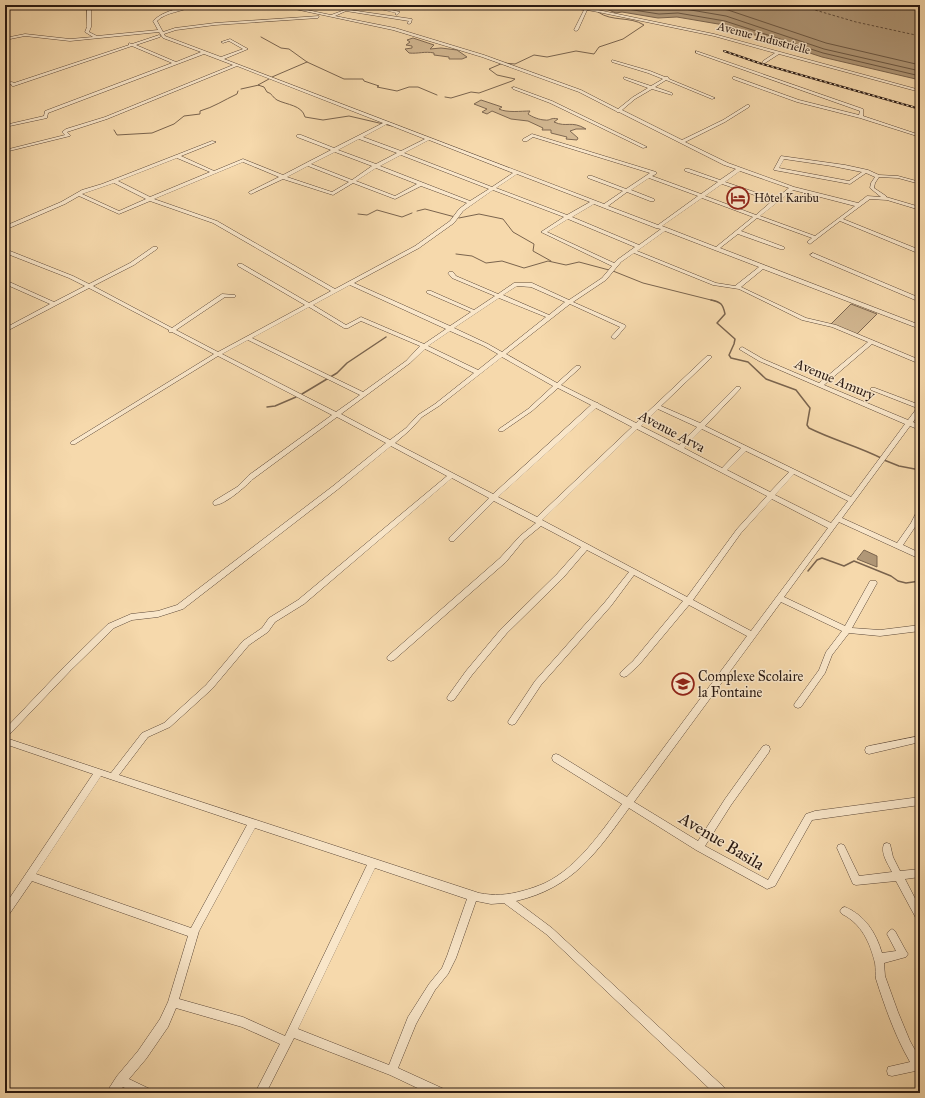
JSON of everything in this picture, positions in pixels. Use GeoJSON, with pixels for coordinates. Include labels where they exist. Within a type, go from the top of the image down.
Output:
{"type":"FeatureCollection","features":[{"type":"Feature","properties":{"kind":"street"},"geometry":{"type":"LineString","coordinates":[[88,5],[90,27],[86,32],[97,37]]}},
{"type":"Feature","properties":{"kind":"street"},"geometry":{"type":"LineString","coordinates":[[162,34],[155,21],[158,18],[191,5]]}},
{"type":"Feature","properties":{"kind":"street"},"geometry":{"type":"LineString","coordinates":[[278,5],[394,29],[501,63],[580,91],[618,111],[683,141],[705,154],[740,169],[792,188],[858,205]]}},
{"type":"Feature","properties":{"kind":"street"},"geometry":{"type":"LineString","coordinates":[[318,5],[325,6]]}},
{"type":"Feature","properties":{"kind":"street"},"geometry":{"type":"LineString","coordinates":[[5,84],[12,83],[13,85],[44,76],[52,71],[90,60],[130,44],[175,29],[215,24],[330,16],[361,5]]}},
{"type":"Feature","properties":{"kind":"street"},"geometry":{"type":"LineString","coordinates":[[366,5],[398,12],[397,14]]}},
{"type":"Feature","properties":{"kind":"street","name":"Avenue Industrielle"},"geometry":{"type":"LineString","coordinates":[[448,5],[474,8],[563,6],[599,11],[714,35],[920,91]]}},
{"type":"Feature","properties":{"kind":"street"},"geometry":{"type":"LineString","coordinates":[[576,30],[586,9]]}},
{"type":"Feature","properties":{"kind":"street"},"geometry":{"type":"LineString","coordinates":[[347,11],[411,20],[409,23]]}},
{"type":"Feature","properties":{"kind":"street"},"geometry":{"type":"LineString","coordinates":[[5,39],[25,35],[67,40],[147,33],[162,34],[203,53],[920,327]]}},
{"type":"Feature","properties":{"kind":"street"},"geometry":{"type":"LineString","coordinates":[[220,59],[246,49],[230,40],[223,42]]}},
{"type":"Feature","properties":{"kind":"street"},"geometry":{"type":"LineString","coordinates":[[130,44],[175,63]]}},
{"type":"Feature","properties":{"kind":"street"},"geometry":{"type":"LineString","coordinates":[[698,52],[862,110],[861,117]]}},
{"type":"Feature","properties":{"kind":"street"},"geometry":{"type":"LineString","coordinates":[[764,62],[779,52]]}},
{"type":"Feature","properties":{"kind":"street"},"geometry":{"type":"LineString","coordinates":[[5,126],[46,117],[46,112],[203,53]]}},
{"type":"Feature","properties":{"kind":"street"},"geometry":{"type":"LineString","coordinates":[[613,61],[666,78],[713,98]]}},
{"type":"Feature","properties":{"kind":"street"},"geometry":{"type":"LineString","coordinates":[[5,151],[68,135],[64,132],[107,118],[236,65]]}},
{"type":"Feature","properties":{"kind":"street"},"geometry":{"type":"LineString","coordinates":[[625,78],[671,94]]}},
{"type":"Feature","properties":{"kind":"street"},"geometry":{"type":"LineString","coordinates":[[618,111],[666,78]]}},
{"type":"Feature","properties":{"kind":"street"},"geometry":{"type":"LineString","coordinates":[[734,78],[810,104],[861,117],[920,136]]}},
{"type":"Feature","properties":{"kind":"street"},"geometry":{"type":"LineString","coordinates":[[8,79],[12,83]]}},
{"type":"Feature","properties":{"kind":"street"},"geometry":{"type":"LineString","coordinates":[[514,88],[551,102],[645,147]]}},
{"type":"Feature","properties":{"kind":"street"},"geometry":{"type":"LineString","coordinates":[[810,104],[822,96]]}},
{"type":"Feature","properties":{"kind":"street"},"geometry":{"type":"LineString","coordinates":[[683,141],[724,121],[748,106]]}},
{"type":"Feature","properties":{"kind":"street"},"geometry":{"type":"LineString","coordinates":[[251,193],[386,123]]}},
{"type":"Feature","properties":{"kind":"street"},"geometry":{"type":"LineString","coordinates":[[525,140],[532,135],[564,147],[608,157],[654,173],[604,206]]}},
{"type":"Feature","properties":{"kind":"street"},"geometry":{"type":"LineString","coordinates":[[299,136],[470,203]]}},
{"type":"Feature","properties":{"kind":"street"},"geometry":{"type":"LineString","coordinates":[[359,137],[568,217],[639,246]]}},
{"type":"Feature","properties":{"kind":"street"},"geometry":{"type":"LineString","coordinates":[[78,194],[119,213],[243,160],[283,177],[333,194],[376,166],[428,138]]}},
{"type":"Feature","properties":{"kind":"street"},"geometry":{"type":"LineString","coordinates":[[5,228],[85,190],[114,181],[214,142]]}},
{"type":"Feature","properties":{"kind":"street"},"geometry":{"type":"LineString","coordinates":[[177,156],[213,172]]}},
{"type":"Feature","properties":{"kind":"street"},"geometry":{"type":"LineString","coordinates":[[866,172],[850,183],[776,169],[783,157],[866,172],[878,176],[894,176],[920,183]]}},
{"type":"Feature","properties":{"kind":"street"},"geometry":{"type":"LineString","coordinates":[[307,164],[395,198],[421,184]]}},
{"type":"Feature","properties":{"kind":"street"},"geometry":{"type":"LineString","coordinates":[[658,227],[740,169]]}},
{"type":"Feature","properties":{"kind":"street"},"geometry":{"type":"LineString","coordinates":[[687,170],[776,201]]}},
{"type":"Feature","properties":{"kind":"street"},"geometry":{"type":"LineString","coordinates":[[73,442],[218,354],[417,247],[452,222],[470,203],[516,172]]}},
{"type":"Feature","properties":{"kind":"street"},"geometry":{"type":"LineString","coordinates":[[810,242],[871,196],[874,191],[873,183],[878,176]]}},
{"type":"Feature","properties":{"kind":"street"},"geometry":{"type":"LineString","coordinates":[[590,177],[652,200]]}},
{"type":"Feature","properties":{"kind":"street"},"geometry":{"type":"LineString","coordinates":[[649,177],[815,238]]}},
{"type":"Feature","properties":{"kind":"street"},"geometry":{"type":"LineString","coordinates":[[114,181],[150,199],[215,222],[335,291]]}},
{"type":"Feature","properties":{"kind":"street"},"geometry":{"type":"LineString","coordinates":[[716,249],[792,188]]}},
{"type":"Feature","properties":{"kind":"street"},"geometry":{"type":"LineString","coordinates":[[874,191],[888,199]]}},
{"type":"Feature","properties":{"kind":"street"},"geometry":{"type":"LineString","coordinates":[[871,196],[888,199],[920,209]]}},
{"type":"Feature","properties":{"kind":"street"},"geometry":{"type":"LineString","coordinates":[[593,202],[543,232],[611,268]]}},
{"type":"Feature","properties":{"kind":"street"},"geometry":{"type":"LineString","coordinates":[[839,219],[920,252]]}},
{"type":"Feature","properties":{"kind":"street"},"geometry":{"type":"LineString","coordinates":[[5,735],[68,668],[111,626],[131,617],[158,614],[180,607],[335,488],[390,444],[420,416],[569,302],[604,279],[611,268],[639,246],[665,229]]}},
{"type":"Feature","properties":{"kind":"street"},"geometry":{"type":"LineString","coordinates":[[738,232],[782,248]]}},
{"type":"Feature","properties":{"kind":"street"},"geometry":{"type":"LineString","coordinates":[[5,330],[132,264],[155,248]]}},
{"type":"Feature","properties":{"kind":"street"},"geometry":{"type":"LineString","coordinates":[[5,251],[71,277],[86,287],[336,414],[752,635]]}},
{"type":"Feature","properties":{"kind":"street"},"geometry":{"type":"LineString","coordinates":[[634,251],[715,284],[737,287],[794,315],[809,321],[834,326],[920,362]]}},
{"type":"Feature","properties":{"kind":"street"},"geometry":{"type":"LineString","coordinates":[[813,255],[920,300]]}},
{"type":"Feature","properties":{"kind":"street"},"geometry":{"type":"LineString","coordinates":[[240,265],[346,327],[361,319],[424,346],[478,373]]}},
{"type":"Feature","properties":{"kind":"street"},"geometry":{"type":"LineString","coordinates":[[737,287],[762,267]]}},
{"type":"Feature","properties":{"kind":"street"},"geometry":{"type":"LineString","coordinates":[[451,273],[454,277],[550,317]]}},
{"type":"Feature","properties":{"kind":"street"},"geometry":{"type":"LineString","coordinates":[[5,282],[54,304]]}},
{"type":"Feature","properties":{"kind":"street","name":"Avenue Arva"},"geometry":{"type":"LineString","coordinates":[[350,283],[368,293],[450,328],[502,354],[557,385],[832,527]]}},
{"type":"Feature","properties":{"kind":"street"},"geometry":{"type":"LineString","coordinates":[[216,503],[239,489],[251,477],[408,362],[424,346],[517,284],[532,285],[622,326],[614,337]]}},
{"type":"Feature","properties":{"kind":"street"},"geometry":{"type":"LineString","coordinates":[[429,292],[475,312]]}},
{"type":"Feature","properties":{"kind":"street"},"geometry":{"type":"LineString","coordinates":[[171,330],[224,295],[233,296]]}},
{"type":"Feature","properties":{"kind":"street"},"geometry":{"type":"LineString","coordinates":[[247,338],[363,394]]}},
{"type":"Feature","properties":{"kind":"street"},"geometry":{"type":"LineString","coordinates":[[820,385],[871,342]]}},
{"type":"Feature","properties":{"kind":"street","name":"Avenue Amury"},"geometry":{"type":"LineString","coordinates":[[742,349],[761,360],[920,428]]}},
{"type":"Feature","properties":{"kind":"street"},"geometry":{"type":"LineString","coordinates":[[391,658],[503,560],[538,522],[709,357]]}},
{"type":"Feature","properties":{"kind":"street"},"geometry":{"type":"LineString","coordinates":[[501,430],[530,410],[578,367]]}},
{"type":"Feature","properties":{"kind":"street"},"geometry":{"type":"LineString","coordinates":[[680,448],[738,388]]}},
{"type":"Feature","properties":{"kind":"street"},"geometry":{"type":"LineString","coordinates":[[5,741],[473,896],[496,900],[537,892],[551,886],[570,873],[591,850],[628,803],[920,408],[873,389]]}},
{"type":"Feature","properties":{"kind":"street"},"geometry":{"type":"LineString","coordinates":[[452,539],[493,498],[596,404]]}},
{"type":"Feature","properties":{"kind":"street"},"geometry":{"type":"LineString","coordinates":[[657,406],[852,500]]}},
{"type":"Feature","properties":{"kind":"street"},"geometry":{"type":"LineString","coordinates":[[723,471],[745,448]]}},
{"type":"Feature","properties":{"kind":"street"},"geometry":{"type":"LineString","coordinates":[[624,674],[636,663],[688,601],[740,531],[792,472]]}},
{"type":"Feature","properties":{"kind":"street"},"geometry":{"type":"LineString","coordinates":[[113,777],[145,735],[167,725],[209,687],[245,644],[265,630],[272,620],[301,602],[451,476]]}},
{"type":"Feature","properties":{"kind":"street"},"geometry":{"type":"LineString","coordinates":[[898,546],[914,524],[920,511]]}},
{"type":"Feature","properties":{"kind":"street"},"geometry":{"type":"LineString","coordinates":[[838,519],[920,556]]}},
{"type":"Feature","properties":{"kind":"street"},"geometry":{"type":"LineString","coordinates":[[451,698],[465,678],[500,635],[560,576],[586,547]]}},
{"type":"Feature","properties":{"kind":"street"},"geometry":{"type":"LineString","coordinates":[[512,722],[538,683],[608,604],[634,572]]}},
{"type":"Feature","properties":{"kind":"street"},"geometry":{"type":"LineString","coordinates":[[798,705],[822,671],[829,654],[847,630],[873,583]]}},
{"type":"Feature","properties":{"kind":"street"},"geometry":{"type":"LineString","coordinates":[[779,598],[847,630],[880,634],[920,628]]}},
{"type":"Feature","properties":{"kind":"street"},"geometry":{"type":"LineString","coordinates":[[869,750],[920,739]]}},
{"type":"Feature","properties":{"kind":"street"},"geometry":{"type":"LineString","coordinates":[[699,847],[728,802],[766,749]]}},
{"type":"Feature","properties":{"kind":"street","name":"Avenue Basila"},"geometry":{"type":"LineString","coordinates":[[556,758],[699,847],[767,885],[772,883],[806,821],[815,815],[920,801]]}},
{"type":"Feature","properties":{"kind":"street"},"geometry":{"type":"LineString","coordinates":[[5,913],[99,772]]}},
{"type":"Feature","properties":{"kind":"street"},"geometry":{"type":"LineString","coordinates":[[111,1093],[142,1055],[164,1023],[173,1002],[195,929],[253,824]]}},
{"type":"Feature","properties":{"kind":"street"},"geometry":{"type":"LineString","coordinates":[[886,847],[889,858],[920,917]]}},
{"type":"Feature","properties":{"kind":"street"},"geometry":{"type":"LineString","coordinates":[[841,848],[856,881],[920,873]]}},
{"type":"Feature","properties":{"kind":"street"},"geometry":{"type":"LineString","coordinates":[[260,1093],[290,1037],[373,863]]}},
{"type":"Feature","properties":{"kind":"street"},"geometry":{"type":"LineString","coordinates":[[30,876],[192,933]]}},
{"type":"Feature","properties":{"kind":"street"},"geometry":{"type":"LineString","coordinates":[[392,1072],[412,1021],[432,987],[445,971],[451,958],[473,896]]}},
{"type":"Feature","properties":{"kind":"street"},"geometry":{"type":"LineString","coordinates":[[506,899],[549,931],[722,1093]]}},
{"type":"Feature","properties":{"kind":"street"},"geometry":{"type":"LineString","coordinates":[[845,911],[855,915],[869,935],[878,959],[880,976],[899,1028],[908,1049],[919,1065],[892,1071]]}},
{"type":"Feature","properties":{"kind":"street"},"geometry":{"type":"LineString","coordinates":[[878,959],[903,954],[892,934]]}},
{"type":"Feature","properties":{"kind":"street"},"geometry":{"type":"LineString","coordinates":[[173,1002],[290,1037],[392,1072],[440,1093]]}},
{"type":"Feature","properties":{"kind":"street"},"geometry":{"type":"LineString","coordinates":[[121,1080],[146,1093]]}},
{"type":"Feature","properties":{"kind":"shaded area"},"geometry":{"type":"Polygon","coordinates":[[[413,38],[434,45],[430,49],[441,48],[457,50],[467,57],[462,59],[449,59],[449,57],[434,55],[434,53],[431,52],[409,53],[405,49],[412,48],[412,46],[406,45],[410,42],[407,40],[413,38]]]}},
{"type":"Feature","properties":{"kind":"shaded area"},"geometry":{"type":"Polygon","coordinates":[[[481,100],[502,107],[499,109],[502,110],[530,111],[528,114],[538,119],[547,120],[554,118],[558,119],[554,122],[558,124],[573,124],[586,129],[576,129],[570,131],[578,138],[577,140],[566,139],[567,137],[551,133],[551,130],[542,130],[543,128],[528,121],[511,119],[492,111],[487,114],[482,112],[487,109],[474,104],[481,100]]]}},
{"type":"Feature","properties":{"kind":"shaded area"},"geometry":{"type":"Polygon","coordinates":[[[851,304],[877,314],[856,335],[830,325],[851,304]]]}},
{"type":"Feature","properties":{"kind":"water"},"geometry":{"type":"Polygon","coordinates":[[[596,5],[617,8],[623,6],[620,5],[920,5],[920,80],[822,57],[724,25],[677,17],[658,18],[622,12],[616,13],[596,5]]]}},
{"type":"Feature","properties":{"kind":"water"},"geometry":{"type":"Polygon","coordinates":[[[864,550],[877,556],[877,567],[857,559],[864,550]]]}},
{"type":"Feature","properties":{"kind":"waterway"},"geometry":{"type":"LineString","coordinates":[[445,97],[451,98],[471,92],[479,93],[512,81],[515,79],[497,75],[489,69],[503,63],[515,64],[534,55],[547,57],[576,51],[594,54],[599,47],[623,39],[644,25],[639,22],[609,17],[598,12],[604,8]]}},
{"type":"Feature","properties":{"kind":"waterway"},"geometry":{"type":"LineString","coordinates":[[261,37],[281,48],[289,49],[307,62]]}},
{"type":"Feature","properties":{"kind":"waterway"},"geometry":{"type":"LineString","coordinates":[[272,77],[307,62]]}},
{"type":"Feature","properties":{"kind":"waterway"},"geometry":{"type":"LineString","coordinates":[[307,62],[344,79],[363,79],[364,81],[379,86],[377,87],[397,91],[409,87],[418,87],[437,95]]}},
{"type":"Feature","properties":{"kind":"waterway"},"geometry":{"type":"LineString","coordinates":[[258,85],[269,79]]}},
{"type":"Feature","properties":{"kind":"waterway"},"geometry":{"type":"LineString","coordinates":[[241,89],[258,85]]}},
{"type":"Feature","properties":{"kind":"waterway"},"geometry":{"type":"LineString","coordinates":[[258,85],[264,87],[267,92],[277,100],[301,110],[305,117],[323,120],[349,116],[392,126]]}},
{"type":"Feature","properties":{"kind":"waterway"},"geometry":{"type":"LineString","coordinates":[[114,130],[117,135],[152,133],[174,124],[184,116],[200,114],[200,111],[237,94],[238,91]]}},
{"type":"Feature","properties":{"kind":"waterway"},"geometry":{"type":"LineString","coordinates":[[417,211],[425,209],[455,217]]}},
{"type":"Feature","properties":{"kind":"waterway"},"geometry":{"type":"LineString","coordinates":[[358,214],[367,215],[377,210],[402,217],[412,213]]}},
{"type":"Feature","properties":{"kind":"waterway"},"geometry":{"type":"LineString","coordinates":[[459,218],[479,214],[503,219],[513,232],[534,244],[533,251],[551,261]]}},
{"type":"Feature","properties":{"kind":"waterway"},"geometry":{"type":"LineString","coordinates":[[456,254],[472,256],[486,263],[502,261],[524,268],[548,261],[566,265],[579,262],[609,270]]}},
{"type":"Feature","properties":{"kind":"waterway"},"geometry":{"type":"LineString","coordinates":[[613,271],[643,283],[711,300]]}},
{"type":"Feature","properties":{"kind":"waterway"},"geometry":{"type":"LineString","coordinates":[[711,300],[715,301]]}},
{"type":"Feature","properties":{"kind":"waterway"},"geometry":{"type":"LineString","coordinates":[[711,300],[721,304],[725,314],[717,323],[735,339],[729,355],[731,358],[748,362],[766,379],[796,390],[810,408],[807,425],[809,428],[881,458]]}},
{"type":"Feature","properties":{"kind":"waterway"},"geometry":{"type":"LineString","coordinates":[[302,394],[337,373],[347,363],[386,337]]}},
{"type":"Feature","properties":{"kind":"waterway"},"geometry":{"type":"LineString","coordinates":[[267,407],[275,406],[296,397]]}},
{"type":"Feature","properties":{"kind":"waterway"},"geometry":{"type":"LineString","coordinates":[[884,460],[899,466],[920,470]]}},
{"type":"Feature","properties":{"kind":"waterway"},"geometry":{"type":"LineString","coordinates":[[808,571],[817,560],[822,558],[844,566],[854,561],[891,576],[898,581],[906,583],[920,581]]}},
{"type":"Feature","properties":{"kind":"ferry route"},"geometry":{"type":"LineString","coordinates":[[798,5],[856,22],[920,36]]}},
{"type":"Feature","properties":{"kind":"railway"},"geometry":{"type":"LineString","coordinates":[[724,51],[759,63],[920,109]]}},
{"type":"Feature","properties":{"kind":"place","name":"Hôtel Karibu"},"geometry":{"type":"Point","coordinates":[738,198]}},
{"type":"Feature","properties":{"kind":"place","name":"Complexe Scolaire la Fontaine"},"geometry":{"type":"Point","coordinates":[683,684]}}]}
